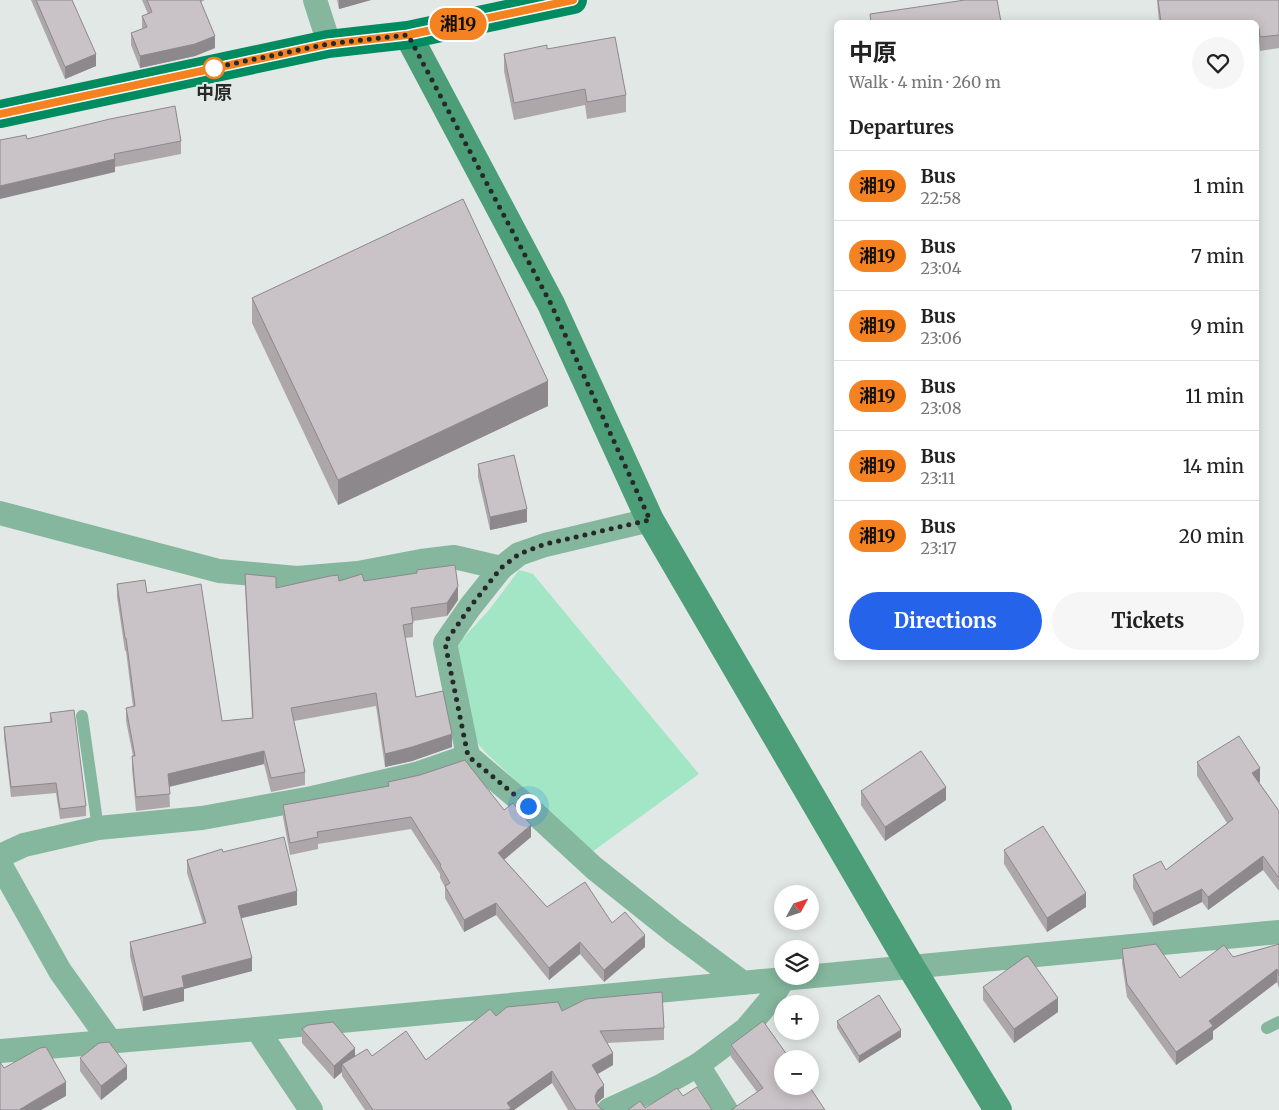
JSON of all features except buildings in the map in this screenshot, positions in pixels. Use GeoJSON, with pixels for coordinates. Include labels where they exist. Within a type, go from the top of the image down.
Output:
{"type":"FeatureCollection","features":[{"type":"Feature","properties":{"kind":"main road"},"geometry":{"type":"LineString","coordinates":[[0,114],[328,44],[408,35],[573,0]]}},
{"type":"Feature","properties":{"kind":"street"},"geometry":{"type":"LineString","coordinates":[[315,0],[328,44]]}},
{"type":"Feature","properties":{"kind":"street"},"geometry":{"type":"LineString","coordinates":[[408,35],[551,304],[650,520],[998,1110]]}},
{"type":"Feature","properties":{"kind":"street"},"geometry":{"type":"LineString","coordinates":[[0,513],[219,571],[297,578],[358,573],[454,557],[501,568]]}},
{"type":"Feature","properties":{"kind":"street"},"geometry":{"type":"LineString","coordinates":[[650,520],[545,544],[519,554],[501,568],[470,607],[445,643],[468,756],[528,806],[594,868],[673,931],[743,983]]}},
{"type":"Feature","properties":{"kind":"street"},"geometry":{"type":"LineString","coordinates":[[0,856],[24,845],[98,828],[202,818],[312,798],[416,774],[468,756]]}},
{"type":"Feature","properties":{"kind":"street"},"geometry":{"type":"LineString","coordinates":[[0,864],[60,971],[110,1041]]}},
{"type":"Feature","properties":{"kind":"street"},"geometry":{"type":"LineString","coordinates":[[819,976],[1279,932]]}},
{"type":"Feature","properties":{"kind":"street"},"geometry":{"type":"LineString","coordinates":[[0,1051],[774,981]]}},
{"type":"Feature","properties":{"kind":"street"},"geometry":{"type":"LineString","coordinates":[[609,1110],[659,1087],[698,1065],[746,1029],[768,1003],[780,985]]}},
{"type":"Feature","properties":{"kind":"street"},"geometry":{"type":"LineString","coordinates":[[257,1029],[311,1110]]}},
{"type":"Feature","properties":{"kind":"street"},"geometry":{"type":"LineString","coordinates":[[698,1065],[726,1110]]}},
{"type":"Feature","properties":{"kind":"lane"},"geometry":{"type":"LineString","coordinates":[[82,716],[98,828]]}},
{"type":"Feature","properties":{"kind":"lane"},"geometry":{"type":"LineString","coordinates":[[1267,1028],[1279,1022]]}},
{"type":"Feature","properties":{"kind":"green space"},"geometry":{"type":"Polygon","coordinates":[[[519,570],[533,574],[699,774],[592,852],[486,753],[473,738],[456,646],[489,610],[519,570]]]}},
{"type":"Feature","properties":{"kind":"bus line","name":"湘19"},"geometry":{"type":"LineString","coordinates":[[0,114],[328,44],[408,35],[573,0]]}},
{"type":"Feature","properties":{"kind":"place","name":"中原"},"geometry":{"type":"Point","coordinates":[214,68]}},
{"type":"Feature","properties":{"kind":"route"},"geometry":{"type":"LineString","coordinates":[[214,68],[212,68],[328,44],[408,35],[551,304],[650,520],[545,544],[519,554],[501,568],[470,607],[445,643],[468,756],[528,806]]}}]}
